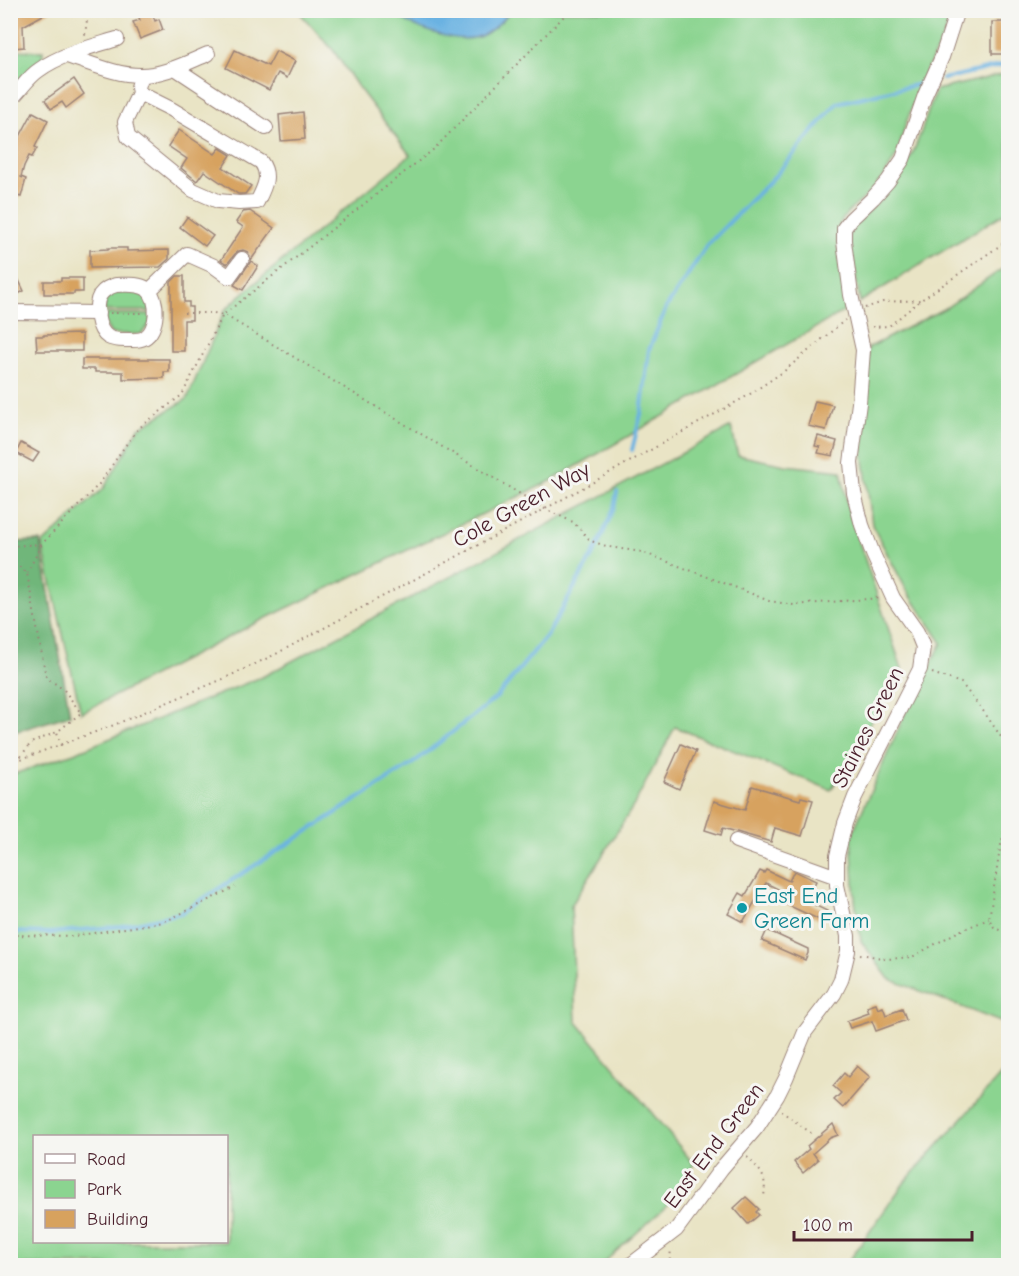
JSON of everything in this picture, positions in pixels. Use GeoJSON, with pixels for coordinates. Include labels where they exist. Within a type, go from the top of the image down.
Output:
{"type":"FeatureCollection","features":[{"type":"Feature","properties":{"kind":"street","name":"Staines Green"},"geometry":{"type":"LineString","coordinates":[[844,970],[848,936],[837,885],[837,856],[845,823],[855,797],[920,669],[923,647],[918,632],[893,598],[873,554],[862,525],[854,493],[851,463],[863,350],[861,310],[843,241],[844,228],[888,181],[903,159],[942,57],[957,10]]}},
{"type":"Feature","properties":{"kind":"street"},"geometry":{"type":"LineString","coordinates":[[10,100],[38,70],[84,49],[117,39]]}},
{"type":"Feature","properties":{"kind":"street"},"geometry":{"type":"LineString","coordinates":[[67,56],[128,74],[142,75],[175,68],[208,54]]}},
{"type":"Feature","properties":{"kind":"street"},"geometry":{"type":"LineString","coordinates":[[175,68],[266,128]]}},
{"type":"Feature","properties":{"kind":"street"},"geometry":{"type":"LineString","coordinates":[[139,93],[171,109],[261,162],[267,177],[257,202],[218,201],[193,190],[128,137],[125,122],[139,93],[138,87],[142,75]]}},
{"type":"Feature","properties":{"kind":"street"},"geometry":{"type":"LineString","coordinates":[[149,291],[187,254],[214,266],[229,277],[242,259]]}},
{"type":"Feature","properties":{"kind":"street"},"geometry":{"type":"LineString","coordinates":[[116,285],[135,285],[149,291],[155,301],[155,321],[150,334],[144,339],[137,340],[108,337],[100,328],[99,296],[107,288],[116,285]]}},
{"type":"Feature","properties":{"kind":"street"},"geometry":{"type":"LineString","coordinates":[[10,312],[98,313]]}},
{"type":"Feature","properties":{"kind":"street"},"geometry":{"type":"LineString","coordinates":[[736,842],[837,877]]}},
{"type":"Feature","properties":{"kind":"street","name":"East End Green"},"geometry":{"type":"LineString","coordinates":[[629,1266],[676,1230],[722,1168],[757,1127],[786,1078],[805,1032],[834,994],[844,970]]}},
{"type":"Feature","properties":{"kind":"path"},"geometry":{"type":"LineString","coordinates":[[82,10],[87,20],[84,49]]}},
{"type":"Feature","properties":{"kind":"path"},"geometry":{"type":"LineString","coordinates":[[16,761],[31,743],[57,732],[81,713],[64,690],[46,677],[27,573],[42,544],[99,483],[139,428],[182,395],[223,315],[434,149],[570,10]]}},
{"type":"Feature","properties":{"kind":"path"},"geometry":{"type":"LineString","coordinates":[[921,300],[883,302],[861,310],[872,328],[889,326],[921,300],[1008,240]]}},
{"type":"Feature","properties":{"kind":"path","name":"Cole Green Way"},"geometry":{"type":"LineString","coordinates":[[10,763],[109,728],[274,655],[545,509],[747,396],[783,372],[861,310]]}},
{"type":"Feature","properties":{"kind":"path"},"geometry":{"type":"LineString","coordinates":[[98,313],[155,312]]}},
{"type":"Feature","properties":{"kind":"path"},"geometry":{"type":"LineString","coordinates":[[184,313],[223,315],[545,509],[573,522],[591,541],[642,552],[769,601],[794,605],[893,598]]}},
{"type":"Feature","properties":{"kind":"path"},"geometry":{"type":"LineString","coordinates":[[10,546],[42,544]]}},
{"type":"Feature","properties":{"kind":"path"},"geometry":{"type":"LineString","coordinates":[[10,559],[27,573]]}},
{"type":"Feature","properties":{"kind":"path"},"geometry":{"type":"LineString","coordinates":[[920,669],[961,683],[1008,747]]}},
{"type":"Feature","properties":{"kind":"path"},"geometry":{"type":"LineString","coordinates":[[57,732],[61,746]]}},
{"type":"Feature","properties":{"kind":"path"},"geometry":{"type":"LineString","coordinates":[[1008,815],[989,919],[994,927],[1008,935]]}},
{"type":"Feature","properties":{"kind":"path"},"geometry":{"type":"LineString","coordinates":[[10,934],[74,936],[164,922],[235,887]]}},
{"type":"Feature","properties":{"kind":"path"},"geometry":{"type":"LineString","coordinates":[[848,951],[888,959],[912,957],[959,931],[989,919]]}},
{"type":"Feature","properties":{"kind":"path"},"geometry":{"type":"LineString","coordinates":[[772,1105],[811,1132]]}},
{"type":"Feature","properties":{"kind":"path"},"geometry":{"type":"LineString","coordinates":[[737,1150],[746,1155],[763,1175],[766,1183],[764,1196]]}},
{"type":"Feature","properties":{"kind":"green space"},"geometry":{"type":"Polygon","coordinates":[[[298,11],[954,11],[924,75],[905,126],[898,153],[885,175],[840,223],[837,235],[841,277],[848,309],[551,481],[254,624],[81,713],[42,544],[104,488],[139,428],[187,399],[225,310],[410,155],[333,50],[298,11]]]}},
{"type":"Feature","properties":{"kind":"green space"},"geometry":{"type":"Polygon","coordinates":[[[11,50],[43,51],[42,62],[11,97],[11,50]]]}},
{"type":"Feature","properties":{"kind":"green space"},"geometry":{"type":"Polygon","coordinates":[[[1008,73],[1008,211],[860,302],[849,237],[851,229],[885,195],[902,173],[917,143],[936,90],[1008,73]]]}},
{"type":"Feature","properties":{"kind":"green space"},"geometry":{"type":"Polygon","coordinates":[[[1008,265],[1008,1025],[889,979],[861,941],[855,901],[851,836],[912,698],[942,643],[906,589],[872,525],[863,453],[868,348],[947,307],[1008,265]]]}},
{"type":"Feature","properties":{"kind":"green space"},"geometry":{"type":"Polygon","coordinates":[[[138,290],[145,293],[151,311],[104,311],[106,297],[112,292],[138,290]]]}},
{"type":"Feature","properties":{"kind":"green space"},"geometry":{"type":"Polygon","coordinates":[[[104,314],[151,314],[150,324],[141,334],[111,334],[104,322],[104,314]]]}},
{"type":"Feature","properties":{"kind":"green space"},"geometry":{"type":"Polygon","coordinates":[[[731,427],[738,455],[785,465],[841,471],[849,512],[902,669],[831,790],[675,727],[634,805],[571,906],[576,1021],[694,1164],[672,1201],[601,1265],[11,1265],[11,775],[74,753],[264,676],[731,427]]]}},
{"type":"Feature","properties":{"kind":"green space"},"geometry":{"type":"Polygon","coordinates":[[[40,541],[70,715],[11,733],[11,542],[40,541]]]}},
{"type":"Feature","properties":{"kind":"green space"},"geometry":{"type":"Polygon","coordinates":[[[1008,1067],[1008,1265],[846,1265],[904,1183],[1008,1067]]]}},
{"type":"Feature","properties":{"kind":"water"},"geometry":{"type":"Polygon","coordinates":[[[390,11],[511,11],[487,33],[473,38],[461,38],[448,37],[421,28],[390,11]]]}},
{"type":"Feature","properties":{"kind":"building"},"geometry":{"type":"Polygon","coordinates":[[[20,10],[52,10],[23,26],[24,47],[13,48],[10,15],[20,10]]]}},
{"type":"Feature","properties":{"kind":"building"},"geometry":{"type":"Polygon","coordinates":[[[136,10],[151,10],[155,21],[159,19],[163,30],[140,39],[133,22],[140,20],[136,10]]]}},
{"type":"Feature","properties":{"kind":"building"},"geometry":{"type":"Polygon","coordinates":[[[992,22],[1008,22],[1008,54],[992,54],[992,22]]]}},
{"type":"Feature","properties":{"kind":"building"},"geometry":{"type":"Polygon","coordinates":[[[235,50],[268,66],[276,51],[295,61],[287,78],[278,73],[269,90],[226,68],[235,50]]]}},
{"type":"Feature","properties":{"kind":"building"},"geometry":{"type":"Polygon","coordinates":[[[74,79],[84,94],[66,108],[62,102],[51,109],[45,100],[74,79]]]}},
{"type":"Feature","properties":{"kind":"building"},"geometry":{"type":"Polygon","coordinates":[[[33,112],[48,120],[35,147],[37,148],[32,157],[29,156],[24,166],[21,177],[26,179],[21,197],[10,194],[10,155],[33,112]]]}},
{"type":"Feature","properties":{"kind":"building"},"geometry":{"type":"Polygon","coordinates":[[[303,112],[305,139],[281,141],[279,115],[303,112]]]}},
{"type":"Feature","properties":{"kind":"building"},"geometry":{"type":"Polygon","coordinates":[[[179,130],[215,154],[220,148],[231,155],[223,167],[251,186],[245,194],[238,194],[204,171],[197,181],[181,168],[187,159],[168,146],[179,130]]]}},
{"type":"Feature","properties":{"kind":"building"},"geometry":{"type":"Polygon","coordinates":[[[250,211],[274,228],[251,260],[248,252],[243,250],[235,254],[227,264],[221,260],[243,227],[236,222],[243,212],[250,211]]]}},
{"type":"Feature","properties":{"kind":"building"},"geometry":{"type":"Polygon","coordinates":[[[187,217],[213,236],[205,246],[180,227],[187,217]]]}},
{"type":"Feature","properties":{"kind":"building"},"geometry":{"type":"Polygon","coordinates":[[[127,248],[127,251],[169,250],[169,259],[160,267],[90,268],[90,250],[127,248]]]}},
{"type":"Feature","properties":{"kind":"building"},"geometry":{"type":"Polygon","coordinates":[[[251,261],[258,266],[243,290],[234,285],[251,261]]]}},
{"type":"Feature","properties":{"kind":"building"},"geometry":{"type":"Polygon","coordinates":[[[10,262],[24,291],[16,295],[10,284],[10,262]]]}},
{"type":"Feature","properties":{"kind":"building"},"geometry":{"type":"Polygon","coordinates":[[[177,276],[184,276],[184,302],[189,302],[189,307],[192,307],[192,320],[184,320],[184,351],[171,351],[171,282],[177,276]]]}},
{"type":"Feature","properties":{"kind":"building"},"geometry":{"type":"Polygon","coordinates":[[[61,278],[83,278],[83,292],[44,294],[44,281],[61,281],[61,278]]]}},
{"type":"Feature","properties":{"kind":"building"},"geometry":{"type":"Polygon","coordinates":[[[82,334],[82,351],[37,351],[36,336],[82,334]]]}},
{"type":"Feature","properties":{"kind":"building"},"geometry":{"type":"Polygon","coordinates":[[[82,359],[169,359],[169,372],[164,372],[164,378],[123,379],[123,372],[95,372],[95,369],[82,369],[82,359]]]}},
{"type":"Feature","properties":{"kind":"building"},"geometry":{"type":"Polygon","coordinates":[[[815,401],[833,405],[826,430],[808,426],[815,401]]]}},
{"type":"Feature","properties":{"kind":"building"},"geometry":{"type":"Polygon","coordinates":[[[818,436],[837,441],[833,456],[818,453],[820,447],[815,446],[818,436]]]}},
{"type":"Feature","properties":{"kind":"building"},"geometry":{"type":"Polygon","coordinates":[[[21,443],[39,453],[33,462],[16,453],[21,443]]]}},
{"type":"Feature","properties":{"kind":"building"},"geometry":{"type":"Polygon","coordinates":[[[681,744],[696,751],[679,789],[664,782],[681,744]]]}},
{"type":"Feature","properties":{"kind":"building"},"geometry":{"type":"Polygon","coordinates":[[[752,786],[800,800],[801,797],[813,800],[802,836],[775,828],[771,842],[723,828],[721,835],[705,830],[714,801],[745,810],[752,786]]]}},
{"type":"Feature","properties":{"kind":"building"},"geometry":{"type":"Polygon","coordinates":[[[766,870],[789,881],[794,871],[816,881],[806,901],[827,911],[822,921],[779,901],[784,892],[766,883],[743,922],[728,914],[740,893],[745,896],[760,871],[764,873],[766,870]]]}},
{"type":"Feature","properties":{"kind":"building"},"geometry":{"type":"Polygon","coordinates":[[[767,930],[808,949],[805,960],[762,941],[767,930]]]}},
{"type":"Feature","properties":{"kind":"building"},"geometry":{"type":"Polygon","coordinates":[[[876,1004],[878,1009],[883,1007],[886,1015],[902,1009],[906,1020],[876,1031],[872,1021],[850,1028],[847,1021],[869,1013],[867,1007],[876,1004]]]}},
{"type":"Feature","properties":{"kind":"building"},"geometry":{"type":"Polygon","coordinates":[[[857,1066],[870,1077],[843,1108],[834,1100],[841,1093],[833,1086],[844,1073],[848,1077],[857,1066]]]}},
{"type":"Feature","properties":{"kind":"building"},"geometry":{"type":"Polygon","coordinates":[[[833,1124],[838,1135],[830,1138],[813,1153],[818,1160],[803,1173],[794,1162],[809,1149],[807,1146],[833,1124]]]}},
{"type":"Feature","properties":{"kind":"building"},"geometry":{"type":"Polygon","coordinates":[[[746,1197],[759,1209],[756,1212],[759,1215],[748,1224],[734,1208],[746,1197]]]}},
{"type":"Feature","properties":{"kind":"waterway"},"geometry":{"type":"LineString","coordinates":[[943,79],[1008,64]]}},
{"type":"Feature","properties":{"kind":"waterway"},"geometry":{"type":"LineString","coordinates":[[632,450],[641,414],[649,350],[666,308],[708,244],[776,175],[837,103],[920,84]]}},
{"type":"Feature","properties":{"kind":"waterway"},"geometry":{"type":"LineString","coordinates":[[10,932],[51,933],[122,926],[181,913],[412,764],[497,697],[548,634],[597,547],[614,508],[617,492]]}},
{"type":"Feature","properties":{"kind":"place","name":"East End Green Farm"},"geometry":{"type":"Point","coordinates":[742,908]}}]}
